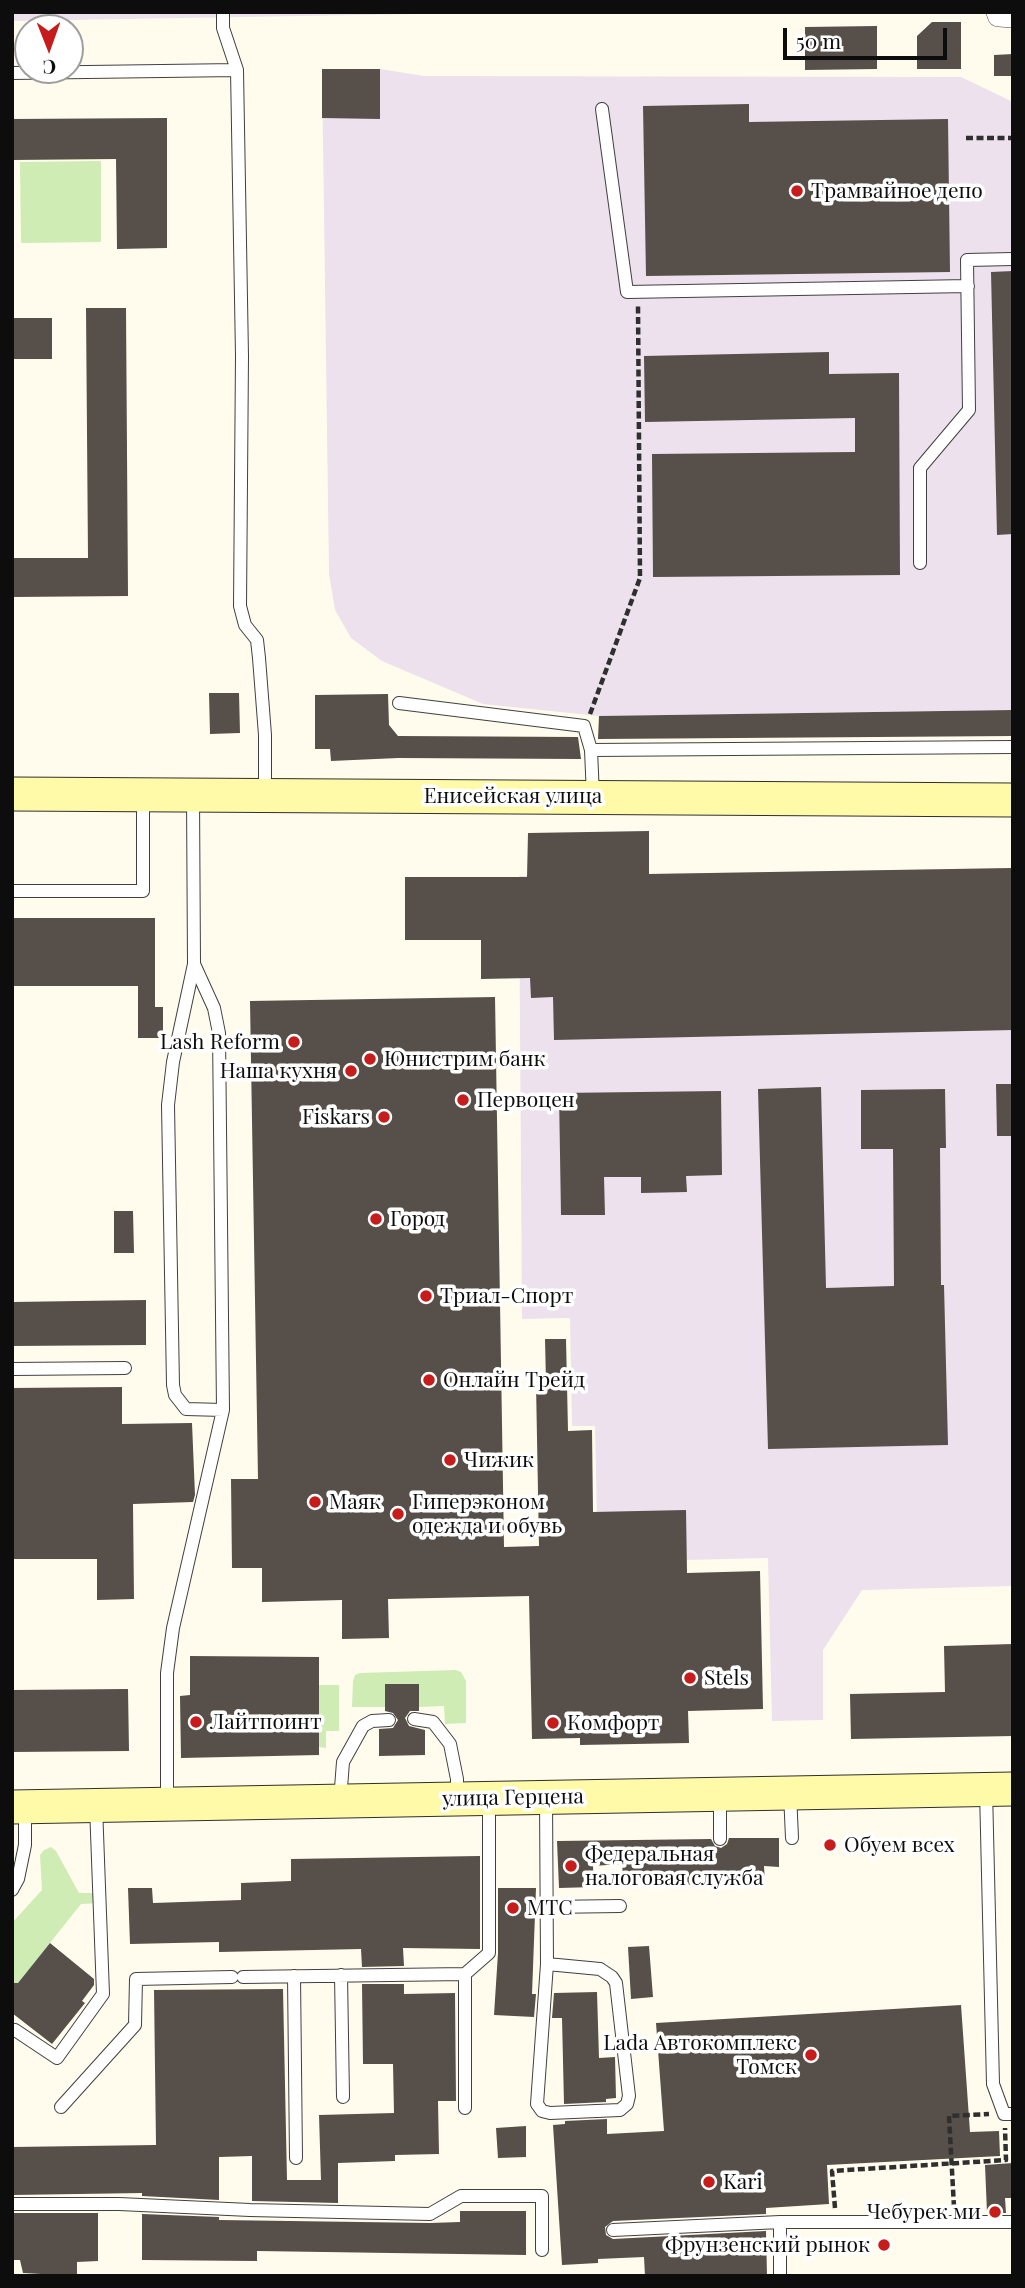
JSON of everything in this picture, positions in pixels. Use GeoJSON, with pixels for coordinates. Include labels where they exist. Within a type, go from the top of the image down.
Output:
{"type":"FeatureCollection","features":[{"type":"Feature","properties":{"kind":"street"},"geometry":{"type":"LineString","coordinates":[[998,12],[999,15],[1013,16]]}},
{"type":"Feature","properties":{"kind":"street","name":"Енисейская улица"},"geometry":{"type":"LineString","coordinates":[[12,794],[1013,800]]}},
{"type":"Feature","properties":{"kind":"street","name":"улица Герцена"},"geometry":{"type":"LineString","coordinates":[[19,1807],[999,1789]]}},
{"type":"Feature","properties":{"kind":"lane"},"geometry":{"type":"LineString","coordinates":[[223,12],[223,27],[237,70],[242,356],[240,606],[245,625],[257,640],[260,658],[265,735],[265,795]]}},
{"type":"Feature","properties":{"kind":"lane"},"geometry":{"type":"LineString","coordinates":[[12,73],[237,70]]}},
{"type":"Feature","properties":{"kind":"lane"},"geometry":{"type":"LineString","coordinates":[[602,109],[627,292],[968,286]]}},
{"type":"Feature","properties":{"kind":"lane"},"geometry":{"type":"LineString","coordinates":[[920,563],[919,468],[969,410],[967,260],[1013,259]]}},
{"type":"Feature","properties":{"kind":"lane"},"geometry":{"type":"LineString","coordinates":[[399,703],[583,726],[592,750],[593,796]]}},
{"type":"Feature","properties":{"kind":"lane"},"geometry":{"type":"LineString","coordinates":[[592,750],[1013,747]]}},
{"type":"Feature","properties":{"kind":"lane"},"geometry":{"type":"LineString","coordinates":[[12,891],[143,891],[143,794]]}},
{"type":"Feature","properties":{"kind":"lane"},"geometry":{"type":"LineString","coordinates":[[193,794],[194,964],[173,1062],[168,1105],[173,1385],[175,1395],[186,1409],[223,1410]]}},
{"type":"Feature","properties":{"kind":"lane"},"geometry":{"type":"LineString","coordinates":[[167,1805],[167,1673],[173,1628],[223,1410],[219,1033],[214,1008],[194,964]]}},
{"type":"Feature","properties":{"kind":"lane"},"geometry":{"type":"LineString","coordinates":[[12,1369],[125,1368]]}},
{"type":"Feature","properties":{"kind":"lane"},"geometry":{"type":"LineString","coordinates":[[61,2107],[135,2025],[135,1979],[465,1974],[489,1953],[473,1799],[457,1779],[450,1744],[433,1722],[414,1719]]}},
{"type":"Feature","properties":{"kind":"lane"},"geometry":{"type":"LineString","coordinates":[[340,1802],[343,1762],[363,1726],[372,1721],[389,1720]]}},
{"type":"Feature","properties":{"kind":"lane"},"geometry":{"type":"LineString","coordinates":[[999,1789],[993,2084],[1009,2114]]}},
{"type":"Feature","properties":{"kind":"lane"},"geometry":{"type":"LineString","coordinates":[[790,1793],[792,1838]]}},
{"type":"Feature","properties":{"kind":"lane"},"geometry":{"type":"LineString","coordinates":[[720,1795],[720,1839]]}},
{"type":"Feature","properties":{"kind":"lane"},"geometry":{"type":"LineString","coordinates":[[546,1798],[547,1964],[537,2104],[542,2111],[550,2113],[620,2110],[627,2104],[629,2096],[616,1983],[600,1969],[547,1964]]}},
{"type":"Feature","properties":{"kind":"lane"},"geometry":{"type":"LineString","coordinates":[[15,2030],[57,2058],[103,1994],[96,1806]]}},
{"type":"Feature","properties":{"kind":"lane"},"geometry":{"type":"LineString","coordinates":[[12,1890],[18,1880],[25,1846],[19,1807]]}},
{"type":"Feature","properties":{"kind":"lane"},"geometry":{"type":"LineString","coordinates":[[547,1907],[620,1906]]}},
{"type":"Feature","properties":{"kind":"lane"},"geometry":{"type":"LineString","coordinates":[[465,1974],[465,2108]]}},
{"type":"Feature","properties":{"kind":"lane"},"geometry":{"type":"LineString","coordinates":[[341,1975],[343,2097]]}},
{"type":"Feature","properties":{"kind":"lane"},"geometry":{"type":"LineString","coordinates":[[294,1976],[296,2158]]}},
{"type":"Feature","properties":{"kind":"lane"},"geometry":{"type":"LineString","coordinates":[[12,2204],[120,2204],[430,2214],[461,2196],[542,2196],[542,2250]]}},
{"type":"Feature","properties":{"kind":"lane"},"geometry":{"type":"LineString","coordinates":[[780,2222],[780,2276]]}},
{"type":"Feature","properties":{"kind":"lane"},"geometry":{"type":"LineString","coordinates":[[613,2230],[780,2222],[1013,2222]]}},
{"type":"Feature","properties":{"kind":"path"},"geometry":{"type":"LineString","coordinates":[[966,138],[1013,138]]}},
{"type":"Feature","properties":{"kind":"path"},"geometry":{"type":"LineString","coordinates":[[589,715],[640,578],[638,292]]}},
{"type":"Feature","properties":{"kind":"path"},"geometry":{"type":"LineString","coordinates":[[835,2222],[832,2171],[952,2163],[1006,2160],[1009,2114],[949,2116],[952,2163],[955,2222]]}},
{"type":"Feature","properties":{"kind":"shaded area"},"geometry":{"type":"Polygon","coordinates":[[[12,12],[532,12],[84,20],[84,14],[14,14],[12,21],[12,12]]]}},
{"type":"Feature","properties":{"kind":"shaded area","name":"Трамвайное депо"},"geometry":{"type":"Polygon","coordinates":[[[322,69],[380,69],[424,76],[961,77],[1013,102],[1013,710],[599,716],[483,704],[382,661],[351,638],[335,610],[329,574],[322,69]]]}},
{"type":"Feature","properties":{"kind":"shaded area"},"geometry":{"type":"Polygon","coordinates":[[[1013,868],[1013,1586],[862,1590],[823,1650],[823,1720],[772,1721],[768,1558],[598,1562],[595,1426],[572,1426],[570,1318],[522,1319],[519,876],[1013,868]]]}},
{"type":"Feature","properties":{"kind":"green space"},"geometry":{"type":"Polygon","coordinates":[[[101,161],[101,242],[21,243],[20,162],[101,161]]]}},
{"type":"Feature","properties":{"kind":"green space"},"geometry":{"type":"Polygon","coordinates":[[[461,1672],[466,1681],[466,1723],[445,1724],[444,1706],[419,1707],[419,1684],[385,1684],[385,1707],[352,1707],[353,1681],[355,1675],[360,1673],[461,1672]]]}},
{"type":"Feature","properties":{"kind":"green space"},"geometry":{"type":"Polygon","coordinates":[[[319,1685],[339,1685],[339,1731],[326,1731],[326,1748],[319,1747],[319,1685]]]}},
{"type":"Feature","properties":{"kind":"green space"},"geometry":{"type":"Polygon","coordinates":[[[51,1847],[56,1851],[79,1893],[99,1893],[99,1903],[81,1904],[18,1983],[12,1983],[12,1923],[42,1890],[40,1855],[51,1847]]]}},
{"type":"Feature","properties":{"kind":"building"},"geometry":{"type":"Polygon","coordinates":[[[932,22],[961,22],[961,69],[917,69],[917,36],[932,22]]]}},
{"type":"Feature","properties":{"kind":"building"},"geometry":{"type":"Polygon","coordinates":[[[877,26],[877,69],[805,70],[805,27],[877,26]]]}},
{"type":"Feature","properties":{"kind":"building"},"geometry":{"type":"Polygon","coordinates":[[[1013,54],[1013,76],[994,76],[994,55],[1013,54]]]}},
{"type":"Feature","properties":{"kind":"building"},"geometry":{"type":"Polygon","coordinates":[[[322,69],[380,69],[380,119],[322,118],[322,69]]]}},
{"type":"Feature","properties":{"kind":"building","name":"Трамвайное депо"},"geometry":{"type":"Polygon","coordinates":[[[749,104],[749,122],[948,119],[950,272],[646,276],[643,106],[749,104]]]}},
{"type":"Feature","properties":{"kind":"building"},"geometry":{"type":"Polygon","coordinates":[[[167,118],[167,248],[117,249],[116,159],[12,160],[12,119],[167,118]]]}},
{"type":"Feature","properties":{"kind":"building"},"geometry":{"type":"Polygon","coordinates":[[[1013,271],[1013,534],[997,535],[991,272],[1013,271]]]}},
{"type":"Feature","properties":{"kind":"building"},"geometry":{"type":"Polygon","coordinates":[[[86,308],[126,308],[128,596],[12,597],[12,558],[88,558],[86,308]]]}},
{"type":"Feature","properties":{"kind":"building"},"geometry":{"type":"Polygon","coordinates":[[[12,318],[52,318],[52,359],[12,359],[12,318]]]}},
{"type":"Feature","properties":{"kind":"building"},"geometry":{"type":"Polygon","coordinates":[[[829,352],[829,374],[899,373],[900,575],[653,577],[652,454],[855,452],[855,418],[645,422],[644,356],[829,352]]]}},
{"type":"Feature","properties":{"kind":"building"},"geometry":{"type":"Polygon","coordinates":[[[209,693],[239,693],[240,733],[210,734],[209,693]]]}},
{"type":"Feature","properties":{"kind":"building"},"geometry":{"type":"Polygon","coordinates":[[[388,694],[389,725],[398,736],[578,737],[581,759],[398,758],[331,761],[330,749],[315,749],[315,695],[388,694]]]}},
{"type":"Feature","properties":{"kind":"building"},"geometry":{"type":"Polygon","coordinates":[[[1013,710],[1013,736],[598,739],[599,716],[1013,710]]]}},
{"type":"Feature","properties":{"kind":"building"},"geometry":{"type":"Polygon","coordinates":[[[649,831],[649,874],[1013,868],[1013,1030],[554,1040],[553,997],[531,998],[530,978],[481,979],[481,940],[405,940],[405,877],[527,877],[528,833],[649,831]]]}},
{"type":"Feature","properties":{"kind":"building"},"geometry":{"type":"Polygon","coordinates":[[[12,918],[155,918],[155,1007],[163,1007],[163,1038],[138,1038],[138,986],[12,986],[12,918]]]}},
{"type":"Feature","properties":{"kind":"building","name":"Город"},"geometry":{"type":"Polygon","coordinates":[[[495,997],[504,1547],[539,1546],[536,1384],[546,1383],[545,1339],[566,1339],[568,1431],[592,1430],[593,1512],[686,1510],[687,1573],[760,1571],[763,1709],[688,1711],[689,1743],[580,1745],[580,1738],[532,1739],[529,1596],[388,1599],[389,1638],[342,1639],[342,1600],[262,1602],[262,1568],[232,1568],[231,1479],[258,1479],[250,1001],[495,997]]]}},
{"type":"Feature","properties":{"kind":"building"},"geometry":{"type":"Polygon","coordinates":[[[996,1084],[1013,1084],[1013,1136],[997,1136],[996,1084]]]}},
{"type":"Feature","properties":{"kind":"building"},"geometry":{"type":"Polygon","coordinates":[[[821,1087],[826,1288],[894,1286],[893,1149],[861,1149],[861,1090],[945,1089],[946,1148],[940,1148],[941,1285],[944,1285],[948,1445],[768,1449],[758,1089],[821,1087]]]}},
{"type":"Feature","properties":{"kind":"building"},"geometry":{"type":"Polygon","coordinates":[[[721,1091],[722,1175],[686,1176],[687,1192],[641,1193],[641,1177],[604,1177],[605,1215],[561,1215],[559,1093],[721,1091]]]}},
{"type":"Feature","properties":{"kind":"building"},"geometry":{"type":"Polygon","coordinates":[[[114,1211],[133,1211],[134,1253],[114,1253],[114,1211]]]}},
{"type":"Feature","properties":{"kind":"building"},"geometry":{"type":"Polygon","coordinates":[[[146,1300],[146,1345],[12,1346],[12,1302],[146,1300]]]}},
{"type":"Feature","properties":{"kind":"building"},"geometry":{"type":"Polygon","coordinates":[[[122,1387],[122,1424],[192,1423],[195,1495],[193,1502],[133,1504],[134,1599],[97,1600],[97,1559],[13,1559],[12,1388],[122,1387]]]}},
{"type":"Feature","properties":{"kind":"building"},"geometry":{"type":"Polygon","coordinates":[[[1013,1644],[1013,1736],[851,1739],[850,1694],[945,1692],[944,1646],[1013,1644]]]}},
{"type":"Feature","properties":{"kind":"building"},"geometry":{"type":"Polygon","coordinates":[[[190,1656],[319,1657],[319,1755],[181,1758],[180,1696],[190,1695],[190,1656]]]}},
{"type":"Feature","properties":{"kind":"building"},"geometry":{"type":"Polygon","coordinates":[[[385,1684],[419,1684],[419,1711],[410,1711],[405,1718],[409,1726],[425,1730],[425,1755],[379,1756],[379,1729],[393,1728],[398,1720],[393,1713],[385,1711],[385,1684]]]}},
{"type":"Feature","properties":{"kind":"building"},"geometry":{"type":"Polygon","coordinates":[[[128,1689],[129,1751],[12,1752],[12,1690],[128,1689]]]}},
{"type":"Feature","properties":{"kind":"building"},"geometry":{"type":"Polygon","coordinates":[[[729,1838],[779,1838],[779,1867],[764,1866],[765,1883],[624,1886],[622,1864],[593,1866],[594,1887],[559,1888],[557,1841],[711,1839],[715,1846],[721,1848],[727,1844],[729,1838]]]}},
{"type":"Feature","properties":{"kind":"building"},"geometry":{"type":"Polygon","coordinates":[[[480,1856],[480,1949],[403,1948],[404,1966],[362,1967],[361,1949],[219,1952],[219,1942],[130,1944],[128,1888],[152,1888],[153,1903],[241,1900],[241,1883],[291,1881],[291,1859],[480,1856]]]}},
{"type":"Feature","properties":{"kind":"building"},"geometry":{"type":"Polygon","coordinates":[[[498,1888],[536,1888],[532,1994],[536,1994],[534,2017],[494,2015],[498,1888]]]}},
{"type":"Feature","properties":{"kind":"building"},"geometry":{"type":"Polygon","coordinates":[[[50,1943],[94,1979],[94,1985],[82,2001],[85,2003],[52,2044],[12,2013],[12,1983],[18,1983],[50,1943]]]}},
{"type":"Feature","properties":{"kind":"building"},"geometry":{"type":"Polygon","coordinates":[[[649,1946],[653,1997],[631,1999],[628,1947],[649,1946]]]}},
{"type":"Feature","properties":{"kind":"building"},"geometry":{"type":"Polygon","coordinates":[[[362,1984],[404,1984],[404,1994],[455,1993],[456,2101],[438,2101],[439,2154],[395,2155],[395,2161],[338,2163],[338,2203],[252,2201],[252,2156],[219,2157],[219,2200],[142,2196],[142,2193],[12,2195],[12,2147],[156,2145],[154,1990],[283,1989],[287,2180],[321,2180],[319,2115],[394,2113],[393,2064],[363,2064],[362,1984]]]}},
{"type":"Feature","properties":{"kind":"building"},"geometry":{"type":"Polygon","coordinates":[[[597,1992],[599,2058],[615,2057],[616,2098],[606,2099],[606,2102],[564,2104],[562,2018],[552,2018],[554,1993],[597,1992]]]}},
{"type":"Feature","properties":{"kind":"building"},"geometry":{"type":"Polygon","coordinates":[[[961,2005],[970,2132],[999,2131],[1000,2156],[827,2165],[829,2204],[766,2208],[766,2214],[613,2221],[605,2227],[606,2235],[613,2239],[766,2231],[767,2276],[645,2276],[644,2257],[598,2259],[598,2263],[562,2265],[553,2125],[565,2124],[565,2121],[607,2119],[607,2134],[664,2131],[656,2023],[961,2005]]]}},
{"type":"Feature","properties":{"kind":"building"},"geometry":{"type":"Polygon","coordinates":[[[526,2126],[526,2157],[498,2158],[496,2128],[526,2126]]]}},
{"type":"Feature","properties":{"kind":"building"},"geometry":{"type":"Polygon","coordinates":[[[1013,2163],[1013,2198],[1005,2198],[1006,2213],[987,2213],[985,2165],[1013,2163]]]}},
{"type":"Feature","properties":{"kind":"building"},"geometry":{"type":"Polygon","coordinates":[[[460,2211],[526,2211],[526,2255],[257,2251],[257,2261],[142,2260],[142,2214],[219,2217],[219,2220],[430,2223],[460,2222],[460,2211]]]}},
{"type":"Feature","properties":{"kind":"building"},"geometry":{"type":"Polygon","coordinates":[[[12,2213],[98,2213],[98,2261],[77,2262],[77,2276],[23,2273],[20,2260],[12,2260],[12,2213]]]}},
{"type":"Feature","properties":{"kind":"place","name":"Трамвайное депо"},"geometry":{"type":"Point","coordinates":[797,191]}},
{"type":"Feature","properties":{"kind":"place","name":"Lash Reform"},"geometry":{"type":"Point","coordinates":[294,1042]}},
{"type":"Feature","properties":{"kind":"place","name":"Юнистрим банк"},"geometry":{"type":"Point","coordinates":[370,1059]}},
{"type":"Feature","properties":{"kind":"place","name":"Наша кухня"},"geometry":{"type":"Point","coordinates":[351,1071]}},
{"type":"Feature","properties":{"kind":"place","name":"Первоцен"},"geometry":{"type":"Point","coordinates":[463,1100]}},
{"type":"Feature","properties":{"kind":"place","name":"Fiskars"},"geometry":{"type":"Point","coordinates":[384,1117]}},
{"type":"Feature","properties":{"kind":"place","name":"Город"},"geometry":{"type":"Point","coordinates":[376,1219]}},
{"type":"Feature","properties":{"kind":"place","name":"Триал-Спорт"},"geometry":{"type":"Point","coordinates":[426,1296]}},
{"type":"Feature","properties":{"kind":"place","name":"Онлайн Трейд"},"geometry":{"type":"Point","coordinates":[429,1380]}},
{"type":"Feature","properties":{"kind":"place","name":"Чижик"},"geometry":{"type":"Point","coordinates":[450,1460]}},
{"type":"Feature","properties":{"kind":"place","name":"Маяк"},"geometry":{"type":"Point","coordinates":[315,1502]}},
{"type":"Feature","properties":{"kind":"place","name":"Гиперэконом одежда и обувь"},"geometry":{"type":"Point","coordinates":[398,1514]}},
{"type":"Feature","properties":{"kind":"place","name":"Stels"},"geometry":{"type":"Point","coordinates":[690,1678]}},
{"type":"Feature","properties":{"kind":"place","name":"Лайтпоинт"},"geometry":{"type":"Point","coordinates":[196,1722]}},
{"type":"Feature","properties":{"kind":"place","name":"Комфорт"},"geometry":{"type":"Point","coordinates":[553,1723]}},
{"type":"Feature","properties":{"kind":"place","name":"Обуем всех"},"geometry":{"type":"Point","coordinates":[830,1845]}},
{"type":"Feature","properties":{"kind":"place","name":"Федеральная налоговая служба"},"geometry":{"type":"Point","coordinates":[571,1866]}},
{"type":"Feature","properties":{"kind":"place","name":"МТС"},"geometry":{"type":"Point","coordinates":[513,1908]}},
{"type":"Feature","properties":{"kind":"place","name":"Lada Автокомплекс Томск"},"geometry":{"type":"Point","coordinates":[811,2055]}},
{"type":"Feature","properties":{"kind":"place","name":"Kari"},"geometry":{"type":"Point","coordinates":[709,2182]}},
{"type":"Feature","properties":{"kind":"place","name":"Чебурек ми"},"geometry":{"type":"Point","coordinates":[995,2212]}},
{"type":"Feature","properties":{"kind":"place","name":"Фрунзенский рынок"},"geometry":{"type":"Point","coordinates":[884,2245]}}]}
